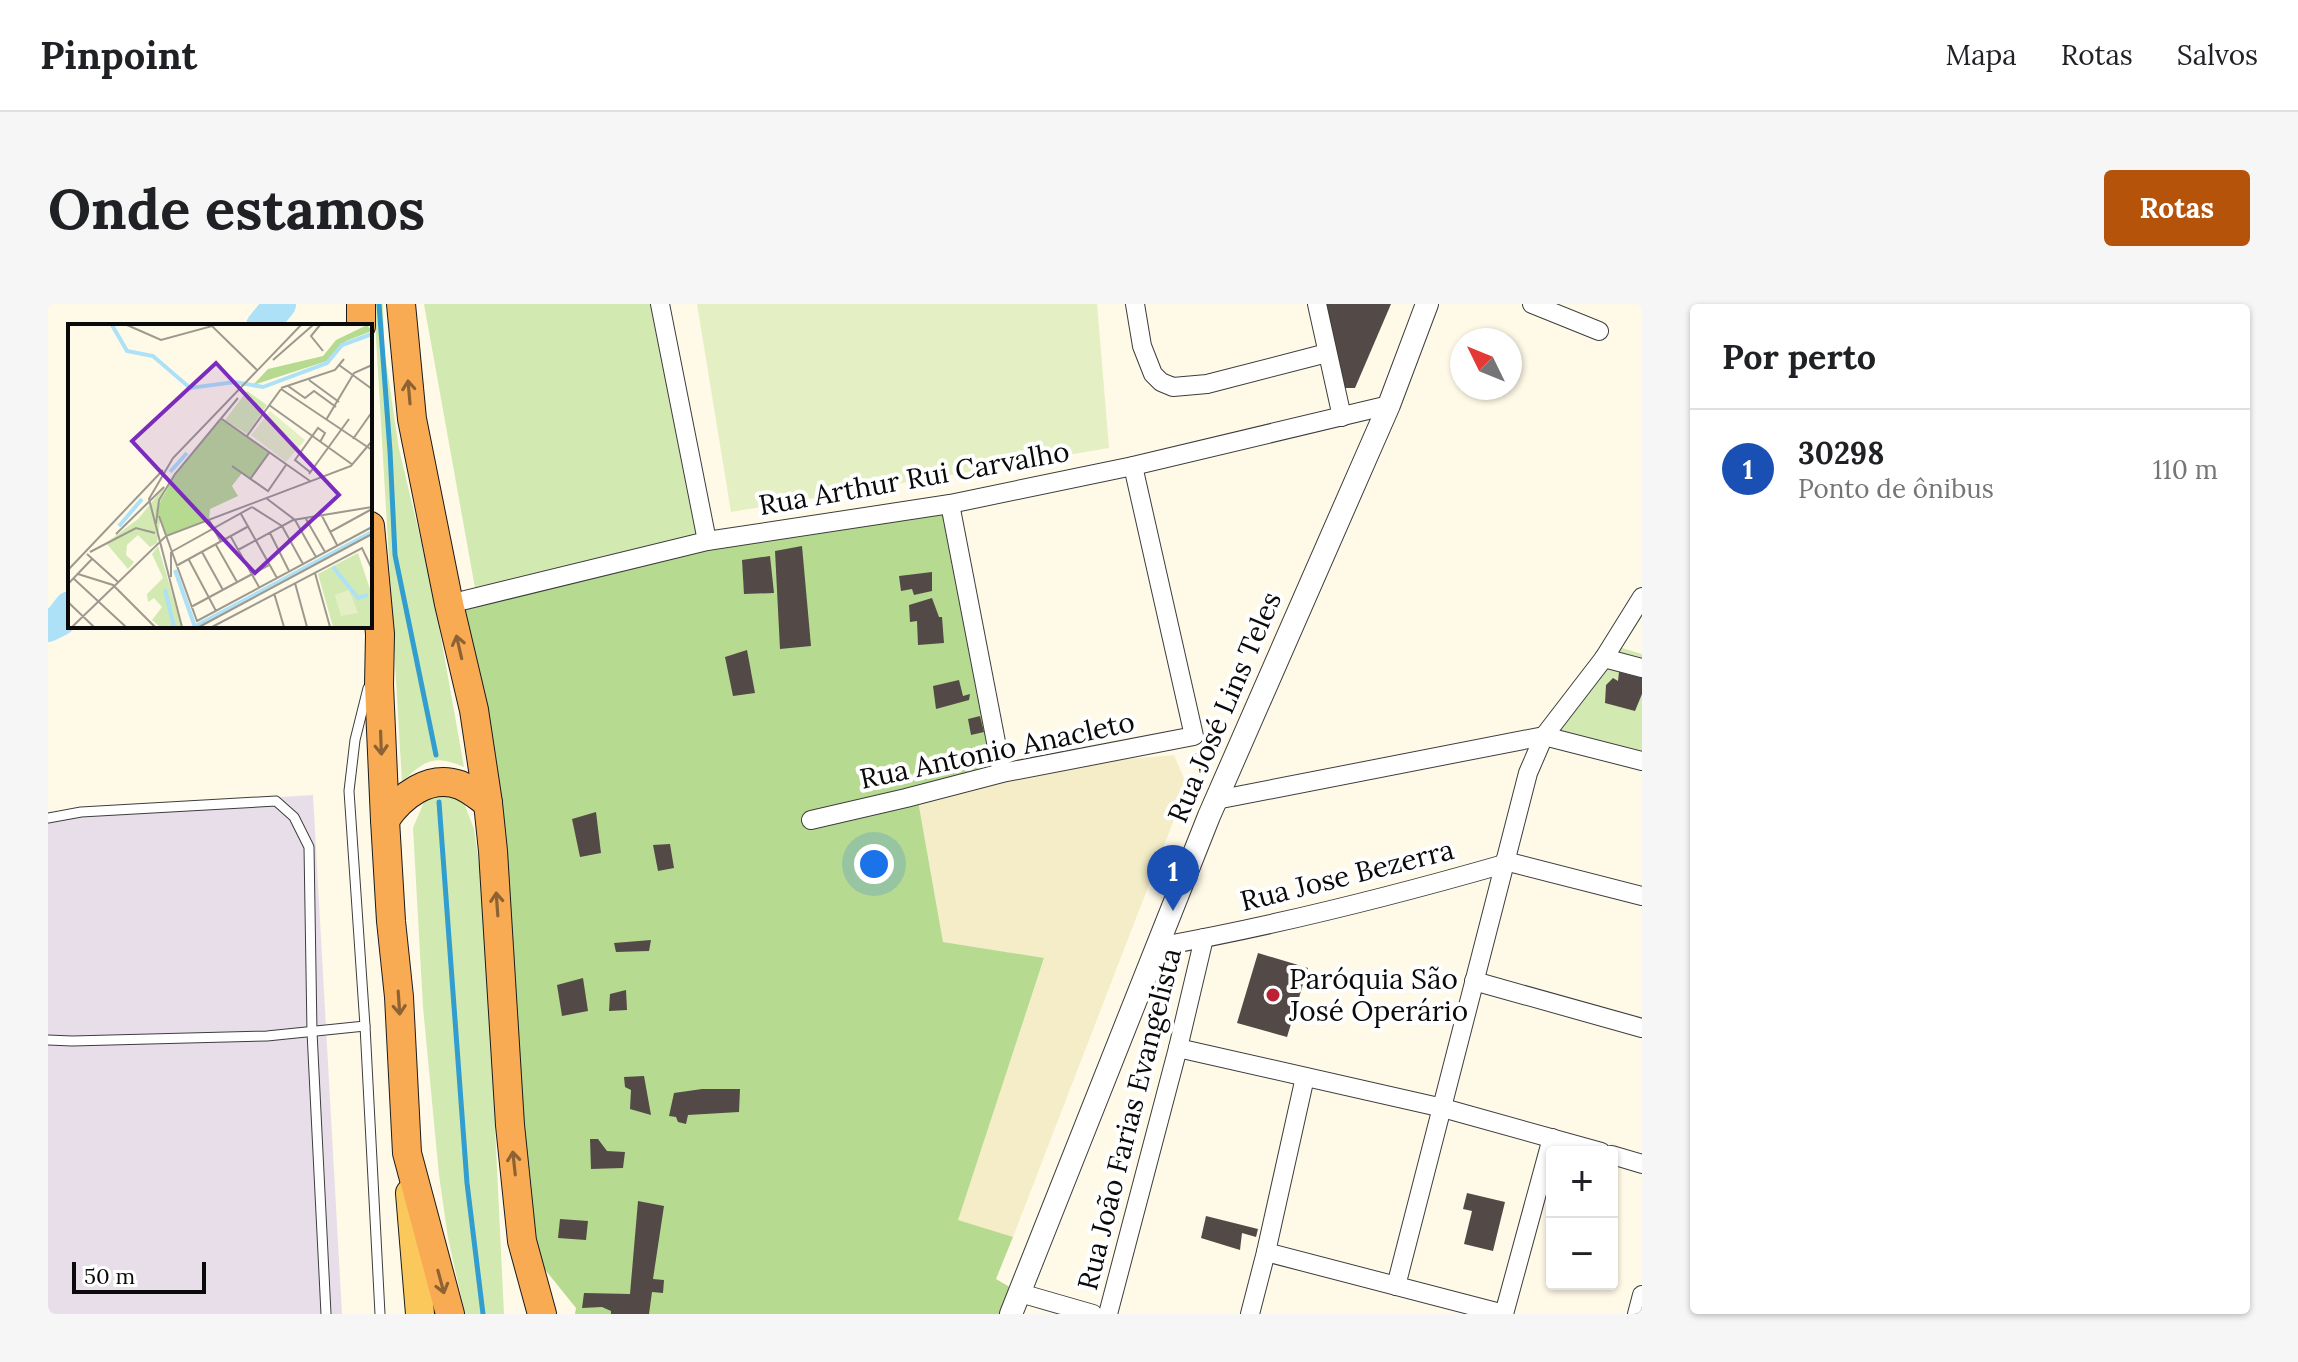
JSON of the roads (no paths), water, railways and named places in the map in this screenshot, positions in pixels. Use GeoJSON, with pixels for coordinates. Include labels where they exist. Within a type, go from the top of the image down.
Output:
{"type":"FeatureCollection","features":[{"type":"Feature","properties":{"kind":"highway"},"geometry":{"type":"LineString","coordinates":[[401,304],[412,419],[474,710],[488,803],[510,1125],[522,1241],[542,1314]]}},
{"type":"Feature","properties":{"kind":"highway"},"geometry":{"type":"LineString","coordinates":[[372,548],[380,634],[385,820],[407,1153],[450,1314]]}},
{"type":"Feature","properties":{"kind":"highway"},"geometry":{"type":"LineString","coordinates":[[385,820],[405,796],[434,783],[461,786],[488,803]]}},
{"type":"Feature","properties":{"kind":"main road"},"geometry":{"type":"LineString","coordinates":[[407,1153],[420,1314]]}},
{"type":"Feature","properties":{"kind":"main road"},"geometry":{"type":"LineString","coordinates":[[522,1241],[529,1314]]}},
{"type":"Feature","properties":{"kind":"street"},"geometry":{"type":"LineString","coordinates":[[660,304],[707,541]]}},
{"type":"Feature","properties":{"kind":"street"},"geometry":{"type":"LineString","coordinates":[[1135,304],[1147,361],[1153,374],[1173,387],[1207,384],[1327,353]]}},
{"type":"Feature","properties":{"kind":"street"},"geometry":{"type":"LineString","coordinates":[[1317,304],[1342,417]]}},
{"type":"Feature","properties":{"kind":"street","name":"Rua José Lins Teles"},"geometry":{"type":"LineString","coordinates":[[1011,1314],[1213,808],[1389,405],[1427,304]]}},
{"type":"Feature","properties":{"kind":"street"},"geometry":{"type":"LineString","coordinates":[[1532,304],[1599,331]]}},
{"type":"Feature","properties":{"kind":"street","name":"Rua Arthur Rui Carvalho"},"geometry":{"type":"LineString","coordinates":[[449,604],[707,541],[950,504],[1133,466],[1389,405]]}},
{"type":"Feature","properties":{"kind":"street","name":"Rua Antonio Anacleto"},"geometry":{"type":"LineString","coordinates":[[811,820],[1002,773],[1194,736],[1133,466]]}},
{"type":"Feature","properties":{"kind":"street"},"geometry":{"type":"LineString","coordinates":[[950,504],[1002,773]]}},
{"type":"Feature","properties":{"kind":"street"},"geometry":{"type":"LineString","coordinates":[[1396,1286],[1528,773],[1544,736],[1604,658],[1642,597]]}},
{"type":"Feature","properties":{"kind":"street"},"geometry":{"type":"LineString","coordinates":[[1604,658],[1642,668]]}},
{"type":"Feature","properties":{"kind":"street"},"geometry":{"type":"LineString","coordinates":[[1213,808],[1544,736],[1642,761]]}},
{"type":"Feature","properties":{"kind":"street"},"geometry":{"type":"LineString","coordinates":[[1504,862],[1642,896]]}},
{"type":"Feature","properties":{"kind":"street","name":"Rua Jose Bezerra"},"geometry":{"type":"LineString","coordinates":[[1156,947],[1386,898],[1504,862]]}},
{"type":"Feature","properties":{"kind":"street","name":"Rua João Farias Evangelista"},"geometry":{"type":"LineString","coordinates":[[1108,1314],[1204,938]]}},
{"type":"Feature","properties":{"kind":"street"},"geometry":{"type":"LineString","coordinates":[[1474,981],[1642,1028]]}},
{"type":"Feature","properties":{"kind":"street"},"geometry":{"type":"LineString","coordinates":[[1178,1048],[1443,1108],[1580,1146]]}},
{"type":"Feature","properties":{"kind":"street"},"geometry":{"type":"LineString","coordinates":[[1250,1314],[1305,1077]]}},
{"type":"Feature","properties":{"kind":"street"},"geometry":{"type":"LineString","coordinates":[[1266,1252],[1504,1314],[1552,1138]]}},
{"type":"Feature","properties":{"kind":"street"},"geometry":{"type":"LineString","coordinates":[[1618,1157],[1642,1164]]}},
{"type":"Feature","properties":{"kind":"street"},"geometry":{"type":"LineString","coordinates":[[1020,1293],[1093,1314]]}},
{"type":"Feature","properties":{"kind":"street"},"geometry":{"type":"LineString","coordinates":[[1637,1314],[1642,1295]]}},
{"type":"Feature","properties":{"kind":"lane"},"geometry":{"type":"LineString","coordinates":[[380,634],[355,740],[349,791],[380,1314]]}},
{"type":"Feature","properties":{"kind":"lane"},"geometry":{"type":"LineString","coordinates":[[48,818],[81,812],[276,801],[294,817],[309,847],[312,1032],[326,1314]]}},
{"type":"Feature","properties":{"kind":"lane"},"geometry":{"type":"LineString","coordinates":[[48,1040],[252,1036],[365,1026]]}},
{"type":"Feature","properties":{"kind":"waterway"},"geometry":{"type":"LineString","coordinates":[[264,324],[280,304]]}},
{"type":"Feature","properties":{"kind":"waterway"},"geometry":{"type":"LineString","coordinates":[[379,304],[395,555],[436,755]]}},
{"type":"Feature","properties":{"kind":"waterway"},"geometry":{"type":"LineString","coordinates":[[48,626],[60,620],[68,610]]}},
{"type":"Feature","properties":{"kind":"waterway"},"geometry":{"type":"LineString","coordinates":[[439,802],[467,1183],[483,1314]]}},
{"type":"Feature","properties":{"kind":"place","name":"30298"},"geometry":{"type":"Point","coordinates":[1173,911]}},
{"type":"Feature","properties":{"kind":"place","name":"Paróquia São José Operário"},"geometry":{"type":"Point","coordinates":[1273,995]}}]}
